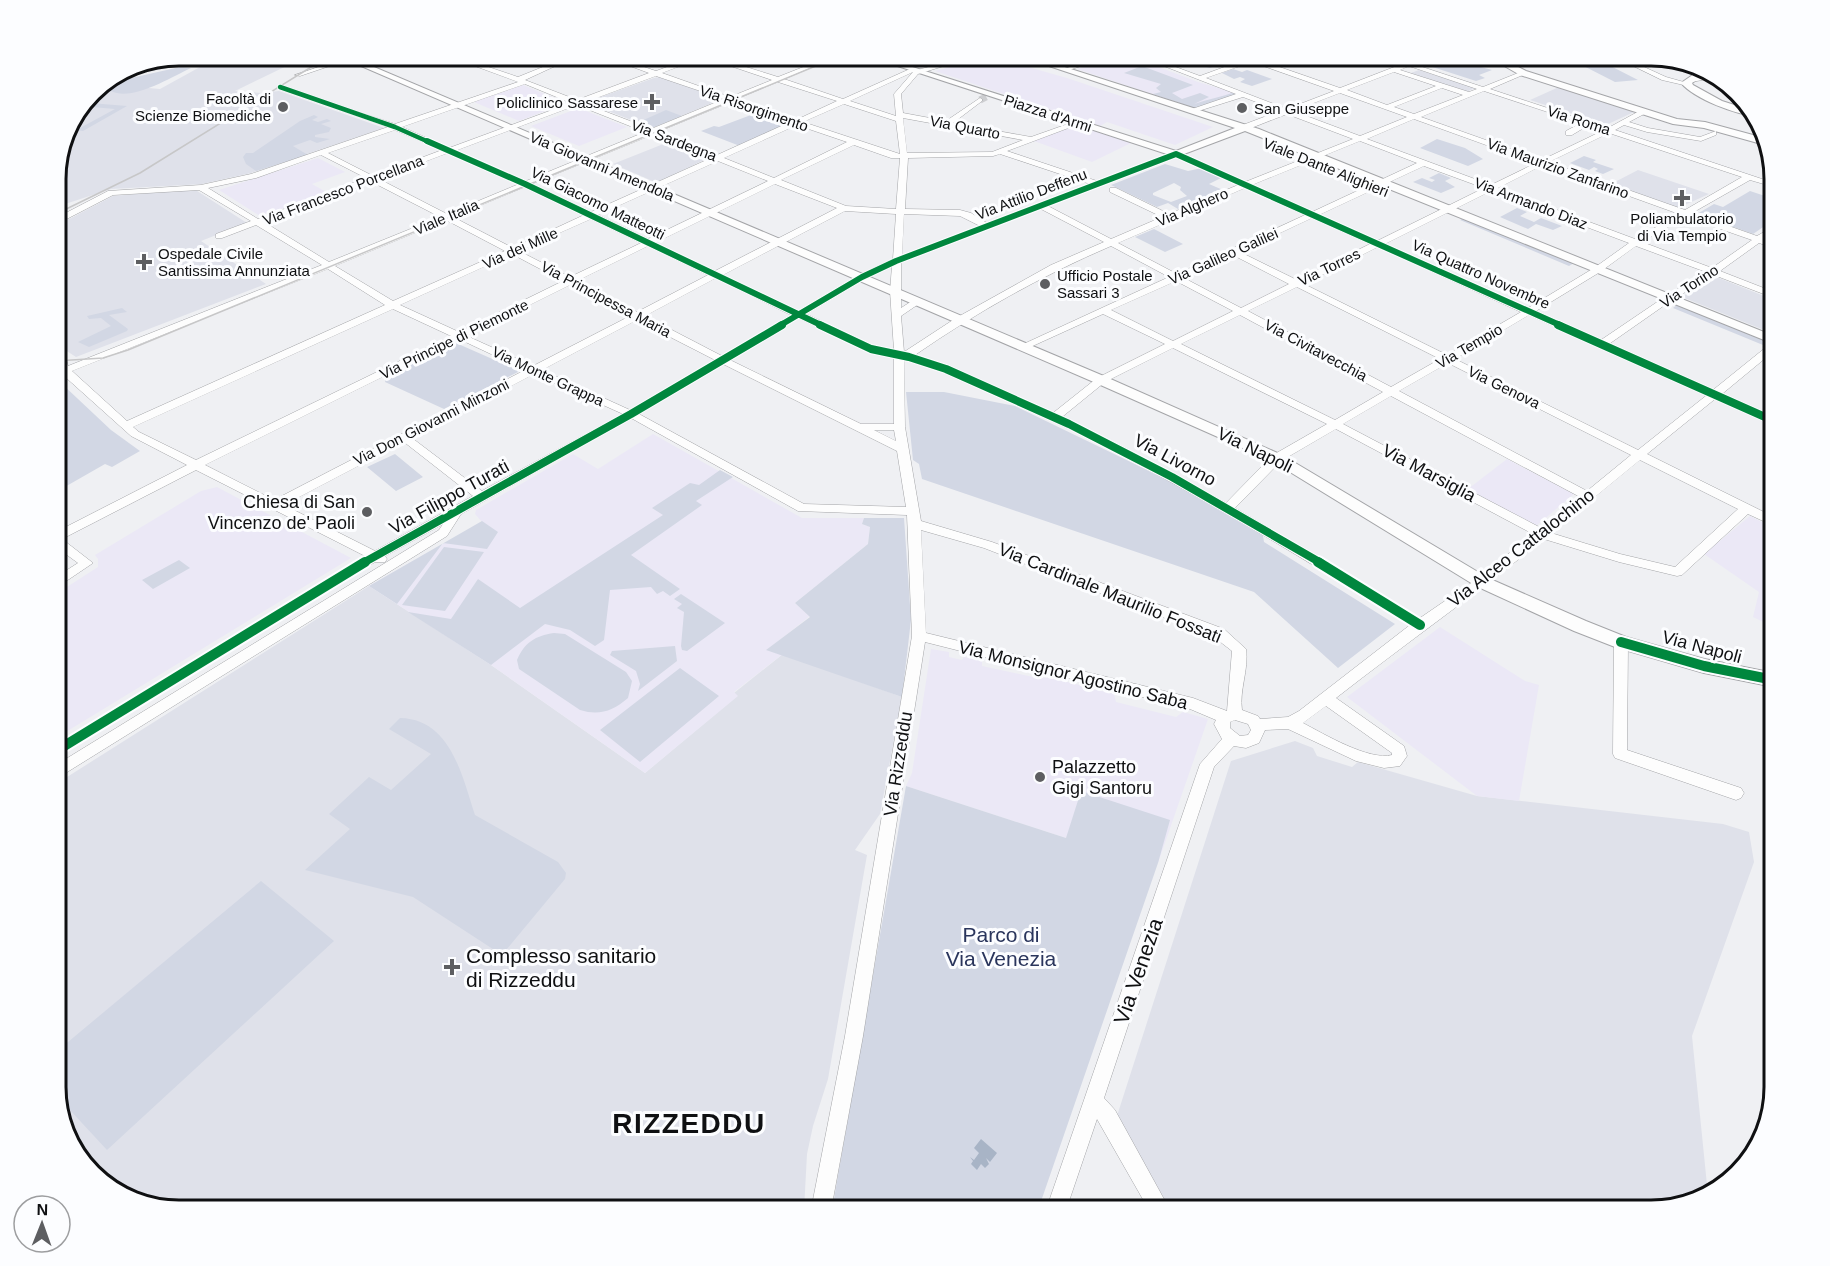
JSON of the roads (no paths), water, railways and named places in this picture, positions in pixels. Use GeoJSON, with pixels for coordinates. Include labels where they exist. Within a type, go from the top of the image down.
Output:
{"type":"FeatureCollection","features":[{"type":"Feature","properties":{"kind":"main road","name":"Via Giovanni Amendola"},"geometry":{"type":"LineString","coordinates":[[371,66],[895,291]]}},
{"type":"Feature","properties":{"kind":"main road","name":"Piazza d'Armi"},"geometry":{"type":"LineString","coordinates":[[904,66],[990,96],[1176,154]]}},
{"type":"Feature","properties":{"kind":"main road","name":"Viale Dante Alighieri"},"geometry":{"type":"LineString","coordinates":[[1057,66],[1243,129],[1245,134],[1380,184],[1764,342]]}},
{"type":"Feature","properties":{"kind":"main road"},"geometry":{"type":"LineString","coordinates":[[1510,66],[1523,73],[1676,122],[1756,140]]}},
{"type":"Feature","properties":{"kind":"main road"},"geometry":{"type":"LineString","coordinates":[[1697,76],[1688,82],[1719,104],[1740,110]]}},
{"type":"Feature","properties":{"kind":"main road"},"geometry":{"type":"LineString","coordinates":[[1176,154],[1243,129]]}},
{"type":"Feature","properties":{"kind":"main road"},"geometry":{"type":"LineString","coordinates":[[1706,129],[1759,147]]}},
{"type":"Feature","properties":{"kind":"main road","name":"Via Napoli"},"geometry":{"type":"LineString","coordinates":[[895,291],[1276,458],[1482,582],[1622,642],[1704,666],[1764,678]]}},
{"type":"Feature","properties":{"kind":"main road"},"geometry":{"type":"LineString","coordinates":[[1749,676],[1764,685]]}},
{"type":"Feature","properties":{"kind":"street"},"geometry":{"type":"LineString","coordinates":[[298,75],[314,66]]}},
{"type":"Feature","properties":{"kind":"street"},"geometry":{"type":"LineString","coordinates":[[298,75],[322,66]]}},
{"type":"Feature","properties":{"kind":"street","name":"Via Sardegna"},"geometry":{"type":"LineString","coordinates":[[479,66],[844,208],[965,214],[988,227]]}},
{"type":"Feature","properties":{"kind":"street"},"geometry":{"type":"LineString","coordinates":[[66,216],[111,193],[201,187],[253,176],[458,105],[551,66]]}},
{"type":"Feature","properties":{"kind":"street","name":"Via Risorgimento"},"geometry":{"type":"LineString","coordinates":[[635,66],[894,156],[981,155],[1001,152]]}},
{"type":"Feature","properties":{"kind":"street","name":"Via Francesco Porcellana"},"geometry":{"type":"LineString","coordinates":[[219,236],[675,66]]}},
{"type":"Feature","properties":{"kind":"street","name":"Via Quarto"},"geometry":{"type":"LineString","coordinates":[[736,66],[898,117],[948,123],[1032,140]]}},
{"type":"Feature","properties":{"kind":"street","name":"Viale Italia"},"geometry":{"type":"LineString","coordinates":[[66,370],[328,266],[810,66]]}},
{"type":"Feature","properties":{"kind":"street"},"geometry":{"type":"LineString","coordinates":[[896,78],[907,80],[917,70],[930,66]]}},
{"type":"Feature","properties":{"kind":"street"},"geometry":{"type":"LineString","coordinates":[[917,70],[933,66]]}},
{"type":"Feature","properties":{"kind":"street"},"geometry":{"type":"LineString","coordinates":[[1067,69],[1076,66]]}},
{"type":"Feature","properties":{"kind":"street","name":"Via Armando Diaz"},"geometry":{"type":"LineString","coordinates":[[1168,66],[1764,291]]}},
{"type":"Feature","properties":{"kind":"street"},"geometry":{"type":"LineString","coordinates":[[1200,78],[1233,66]]}},
{"type":"Feature","properties":{"kind":"street","name":"Via Maurizio Zanfarino"},"geometry":{"type":"LineString","coordinates":[[1272,66],[1764,241]]}},
{"type":"Feature","properties":{"kind":"street"},"geometry":{"type":"LineString","coordinates":[[1243,129],[1404,66]]}},
{"type":"Feature","properties":{"kind":"street","name":"Via Roma"},"geometry":{"type":"LineString","coordinates":[[1415,66],[1764,181]]}},
{"type":"Feature","properties":{"kind":"street"},"geometry":{"type":"LineString","coordinates":[[1637,66],[1655,75],[1688,82],[1703,79]]}},
{"type":"Feature","properties":{"kind":"street","name":"Via dei Mille"},"geometry":{"type":"LineString","coordinates":[[126,426],[917,70]]}},
{"type":"Feature","properties":{"kind":"street"},"geometry":{"type":"LineString","coordinates":[[1394,70],[1470,95]]}},
{"type":"Feature","properties":{"kind":"street","name":"Via Alghero"},"geometry":{"type":"LineString","coordinates":[[904,354],[959,320],[1054,267],[1245,184],[1523,73]]}},
{"type":"Feature","properties":{"kind":"street","name":"Via Giacomo Matteotti"},"geometry":{"type":"LineString","coordinates":[[298,75],[280,87],[394,128],[525,184],[589,217],[872,349],[904,354]]}},
{"type":"Feature","properties":{"kind":"street"},"geometry":{"type":"LineString","coordinates":[[498,82],[518,80]]}},
{"type":"Feature","properties":{"kind":"street","name":"Via Rizzeddu"},"geometry":{"type":"LineString","coordinates":[[823,1200],[854,1036],[919,636],[914,517],[899,427],[904,354],[895,291],[903,156],[897,94],[907,80]]}},
{"type":"Feature","properties":{"kind":"street"},"geometry":{"type":"LineString","coordinates":[[447,100],[487,86]]}},
{"type":"Feature","properties":{"kind":"street"},"geometry":{"type":"LineString","coordinates":[[1388,107],[1442,86]]}},
{"type":"Feature","properties":{"kind":"street"},"geometry":{"type":"LineString","coordinates":[[1195,111],[1244,94]]}},
{"type":"Feature","properties":{"kind":"street"},"geometry":{"type":"LineString","coordinates":[[948,123],[980,100]]}},
{"type":"Feature","properties":{"kind":"street","name":"Via Torres"},"geometry":{"type":"LineString","coordinates":[[1054,417],[1101,380],[1609,130],[1642,111]]}},
{"type":"Feature","properties":{"kind":"street"},"geometry":{"type":"LineString","coordinates":[[1001,152],[1076,122]]}},
{"type":"Feature","properties":{"kind":"street"},"geometry":{"type":"LineString","coordinates":[[1623,122],[1647,130],[1701,139],[1706,129]]}},
{"type":"Feature","properties":{"kind":"street"},"geometry":{"type":"LineString","coordinates":[[1569,133],[1587,123]]}},
{"type":"Feature","properties":{"kind":"street","name":"Via Principe di Piemonte"},"geometry":{"type":"LineString","coordinates":[[66,534],[196,465],[778,181],[852,142]]}},
{"type":"Feature","properties":{"kind":"street"},"geometry":{"type":"LineString","coordinates":[[1001,152],[1097,184]]}},
{"type":"Feature","properties":{"kind":"street","name":"Via Principessa Maria"},"geometry":{"type":"LineString","coordinates":[[323,153],[721,359],[903,449]]}},
{"type":"Feature","properties":{"kind":"street","name":"Via Attilio Deffenu"},"geometry":{"type":"LineString","coordinates":[[862,277],[896,261],[1176,154]]}},
{"type":"Feature","properties":{"kind":"street","name":"Via Quattro Novembre"},"geometry":{"type":"LineString","coordinates":[[1176,154],[1764,416]]}},
{"type":"Feature","properties":{"kind":"street","name":"Via Galileo Galilei"},"geometry":{"type":"LineString","coordinates":[[1022,347],[1425,162]]}},
{"type":"Feature","properties":{"kind":"street","name":"Via Tempio"},"geometry":{"type":"LineString","coordinates":[[1229,507],[1276,458],[1337,425],[1446,358],[1528,312],[1635,243],[1749,176]]}},
{"type":"Feature","properties":{"kind":"street","name":"Via Monte Grappa"},"geometry":{"type":"LineString","coordinates":[[201,187],[393,305],[631,414],[802,508],[914,517]]}},
{"type":"Feature","properties":{"kind":"street"},"geometry":{"type":"LineString","coordinates":[[1113,190],[1168,217]]}},
{"type":"Feature","properties":{"kind":"street","name":"Via Civitavecchia"},"geometry":{"type":"LineString","coordinates":[[1042,206],[1588,496]]}},
{"type":"Feature","properties":{"kind":"street","name":"Via Don Giovanni Minzoni"},"geometry":{"type":"LineString","coordinates":[[274,505],[844,208]]}},
{"type":"Feature","properties":{"kind":"street","name":"Via Torino"},"geometry":{"type":"LineString","coordinates":[[1602,344],[1664,301],[1713,272],[1764,234]]}},
{"type":"Feature","properties":{"kind":"street","name":"Via Genova"},"geometry":{"type":"LineString","coordinates":[[1233,252],[1764,517]]}},
{"type":"Feature","properties":{"kind":"street","name":"Via Filippo Turati"},"geometry":{"type":"LineString","coordinates":[[66,745],[375,556],[631,414],[862,277]]}},
{"type":"Feature","properties":{"kind":"street"},"geometry":{"type":"LineString","coordinates":[[897,315],[918,301]]}},
{"type":"Feature","properties":{"kind":"street","name":"Via Marsiglia"},"geometry":{"type":"LineString","coordinates":[[1103,310],[1337,425],[1542,534],[1619,558],[1677,572],[1747,508]]}},
{"type":"Feature","properties":{"kind":"street","name":"Via Livorno"},"geometry":{"type":"LineString","coordinates":[[904,354],[927,360],[1054,417],[1229,507],[1420,625]]}},
{"type":"Feature","properties":{"kind":"street","name":"Via Alceo Cattalochino"},"geometry":{"type":"LineString","coordinates":[[1290,723],[1420,625],[1482,582],[1764,354]]}},
{"type":"Feature","properties":{"kind":"street"},"geometry":{"type":"LineString","coordinates":[[66,377],[135,434],[392,565]]}},
{"type":"Feature","properties":{"kind":"street","name":"Via Principessa Maria"},"geometry":{"type":"LineString","coordinates":[[857,427],[899,427]]}},
{"type":"Feature","properties":{"kind":"street"},"geometry":{"type":"LineString","coordinates":[[403,436],[483,498]]}},
{"type":"Feature","properties":{"kind":"street","name":"Via Filippo Turati"},"geometry":{"type":"LineString","coordinates":[[66,766],[443,533],[456,512]]}},
{"type":"Feature","properties":{"kind":"street","name":"Via Cardinale Maurilio Fossati"},"geometry":{"type":"LineString","coordinates":[[914,517],[1219,633],[1239,649],[1242,660],[1230,715]]}},
{"type":"Feature","properties":{"kind":"street"},"geometry":{"type":"LineString","coordinates":[[66,547],[87,563],[66,577]]}},
{"type":"Feature","properties":{"kind":"street","name":"Via Monsignor Agostino Saba"},"geometry":{"type":"LineString","coordinates":[[919,636],[1183,701],[1230,715]]}},
{"type":"Feature","properties":{"kind":"street"},"geometry":{"type":"LineString","coordinates":[[1622,642],[1620,754],[1736,793]]}},
{"type":"Feature","properties":{"kind":"street"},"geometry":{"type":"LineString","coordinates":[[1256,725],[1290,723],[1338,747],[1386,763],[1395,762],[1400,756],[1399,750],[1326,698]]}},
{"type":"Feature","properties":{"kind":"street"},"geometry":{"type":"LineString","coordinates":[[1230,715],[1248,717],[1256,725],[1257,734],[1250,741],[1232,739],[1222,726],[1230,715]]}},
{"type":"Feature","properties":{"kind":"street","name":"Via Venezia"},"geometry":{"type":"LineString","coordinates":[[1060,1200],[1208,764],[1232,739]]}},
{"type":"Feature","properties":{"kind":"street"},"geometry":{"type":"LineString","coordinates":[[1094,1102],[1108,1117],[1154,1200]]}},
{"type":"Feature","properties":{"kind":"water"},"geometry":{"type":"Polygon","coordinates":[[[981,1139],[997,1153],[990,1162],[986,1158],[989,1164],[985,1168],[981,1164],[977,1170],[971,1164],[973,1161],[970,1157],[974,1160],[979,1153],[974,1148],[981,1139]]]}},
{"type":"Feature","properties":{"kind":"tunnel"},"geometry":{"type":"LineString","coordinates":[[980,100],[988,96]]}},
{"type":"Feature","properties":{"kind":"tram line"},"geometry":{"type":"LineString","coordinates":[[66,209],[140,173],[313,66]]}},
{"type":"Feature","properties":{"kind":"tram line"},"geometry":{"type":"LineString","coordinates":[[66,360],[103,358],[128,350],[816,66]]}},
{"type":"Feature","properties":{"kind":"place","name":"Policlinico Sassarese"},"geometry":{"type":"Point","coordinates":[652,102]}},
{"type":"Feature","properties":{"kind":"place","name":"Facoltà di Scienze Biomediche"},"geometry":{"type":"Point","coordinates":[283,107]}},
{"type":"Feature","properties":{"kind":"place","name":"San Giuseppe"},"geometry":{"type":"Point","coordinates":[1242,108]}},
{"type":"Feature","properties":{"kind":"place","name":"Poliambulatorio di Via Tempio"},"geometry":{"type":"Point","coordinates":[1682,198]}},
{"type":"Feature","properties":{"kind":"place","name":"Ospedale Civile Santissima Annunziata"},"geometry":{"type":"Point","coordinates":[144,262]}},
{"type":"Feature","properties":{"kind":"place","name":"Ufficio Postale Sassari 3"},"geometry":{"type":"Point","coordinates":[1045,284]}},
{"type":"Feature","properties":{"kind":"place","name":"Chiesa di San Vincenzo de' Paoli"},"geometry":{"type":"Point","coordinates":[367,512]}},
{"type":"Feature","properties":{"kind":"place","name":"Palazzetto Gigi Santoru"},"geometry":{"type":"Point","coordinates":[1040,777]}},
{"type":"Feature","properties":{"kind":"place","name":"Complesso sanitario di Rizzeddu"},"geometry":{"type":"Point","coordinates":[452,967]}},
{"type":"Feature","properties":{"kind":"district","name":"RIZZEDDU"},"geometry":{"type":"Point","coordinates":[689,1123]}},
{"type":"Feature","properties":{"kind":"park label","name":"Parco di Via Venezia"},"geometry":{"type":"Point","coordinates":[1001,946]}}]}
